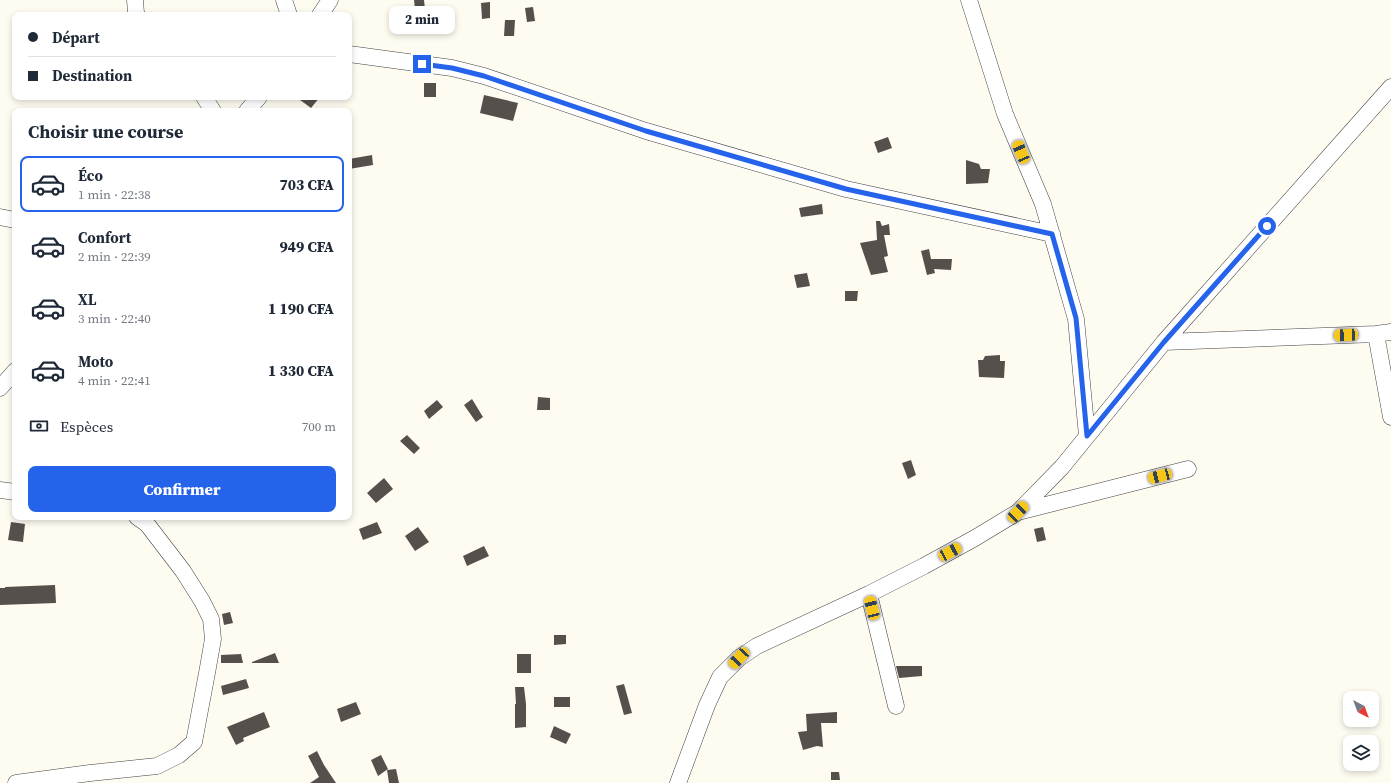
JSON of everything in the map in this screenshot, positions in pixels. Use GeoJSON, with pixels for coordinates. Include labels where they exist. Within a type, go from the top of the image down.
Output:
{"type":"FeatureCollection","features":[{"type":"Feature","properties":{"kind":"street"},"geometry":{"type":"LineString","coordinates":[[135,0],[136,12]]}},
{"type":"Feature","properties":{"kind":"street"},"geometry":{"type":"LineString","coordinates":[[284,0],[288,12]]}},
{"type":"Feature","properties":{"kind":"street"},"geometry":{"type":"LineString","coordinates":[[322,12],[330,0]]}},
{"type":"Feature","properties":{"kind":"street"},"geometry":{"type":"LineString","coordinates":[[969,0],[1005,114],[1043,204],[1076,318],[1087,436]]}},
{"type":"Feature","properties":{"kind":"street"},"geometry":{"type":"LineString","coordinates":[[352,54],[452,68],[484,76],[646,131],[846,189],[1052,234]]}},
{"type":"Feature","properties":{"kind":"street"},"geometry":{"type":"LineString","coordinates":[[678,783],[707,705],[720,678],[739,658],[757,646],[869,594],[975,538],[1018,512],[1062,467],[1164,342],[1391,87]]}},
{"type":"Feature","properties":{"kind":"street"},"geometry":{"type":"LineString","coordinates":[[249,108],[256,100]]}},
{"type":"Feature","properties":{"kind":"street"},"geometry":{"type":"LineString","coordinates":[[0,217],[12,219]]}},
{"type":"Feature","properties":{"kind":"street"},"geometry":{"type":"LineString","coordinates":[[1164,342],[1384,333],[1391,417]]}},
{"type":"Feature","properties":{"kind":"street"},"geometry":{"type":"LineString","coordinates":[[0,388],[12,374]]}},
{"type":"Feature","properties":{"kind":"street"},"geometry":{"type":"LineString","coordinates":[[1018,512],[1188,469]]}},
{"type":"Feature","properties":{"kind":"street"},"geometry":{"type":"LineString","coordinates":[[0,490],[12,492]]}},
{"type":"Feature","properties":{"kind":"street"},"geometry":{"type":"LineString","coordinates":[[16,783],[157,766],[178,755],[194,742],[212,639],[211,619],[202,601],[183,571],[146,524],[141,520]]}},
{"type":"Feature","properties":{"kind":"street"},"geometry":{"type":"LineString","coordinates":[[869,594],[896,706]]}},
{"type":"Feature","properties":{"kind":"building"},"geometry":{"type":"Polygon","coordinates":[[[414,0],[424,0],[426,18],[432,17],[433,27],[417,28],[414,0]]]}},
{"type":"Feature","properties":{"kind":"building"},"geometry":{"type":"Polygon","coordinates":[[[490,2],[490,18],[482,19],[481,3],[490,2]]]}},
{"type":"Feature","properties":{"kind":"building"},"geometry":{"type":"Polygon","coordinates":[[[533,7],[535,21],[527,22],[525,8],[533,7]]]}},
{"type":"Feature","properties":{"kind":"building"},"geometry":{"type":"Polygon","coordinates":[[[390,20],[414,21],[414,31],[390,30],[390,20]]]}},
{"type":"Feature","properties":{"kind":"building"},"geometry":{"type":"Polygon","coordinates":[[[505,20],[515,20],[514,36],[504,36],[505,20]]]}},
{"type":"Feature","properties":{"kind":"building"},"geometry":{"type":"Polygon","coordinates":[[[424,83],[436,83],[436,97],[424,97],[424,83]]]}},
{"type":"Feature","properties":{"kind":"building"},"geometry":{"type":"Polygon","coordinates":[[[484,95],[518,103],[513,121],[480,113],[484,95]]]}},
{"type":"Feature","properties":{"kind":"building"},"geometry":{"type":"Polygon","coordinates":[[[300,100],[318,100],[311,108],[300,100]]]}},
{"type":"Feature","properties":{"kind":"building"},"geometry":{"type":"Polygon","coordinates":[[[888,137],[892,148],[878,153],[874,142],[888,137]]]}},
{"type":"Feature","properties":{"kind":"building"},"geometry":{"type":"Polygon","coordinates":[[[372,155],[373,165],[352,168],[352,158],[372,155]]]}},
{"type":"Feature","properties":{"kind":"building"},"geometry":{"type":"Polygon","coordinates":[[[966,160],[979,164],[981,169],[990,169],[988,183],[966,184],[966,160]]]}},
{"type":"Feature","properties":{"kind":"building"},"geometry":{"type":"Polygon","coordinates":[[[822,204],[823,214],[801,217],[799,208],[822,204]]]}},
{"type":"Feature","properties":{"kind":"building"},"geometry":{"type":"Polygon","coordinates":[[[876,221],[880,221],[882,226],[889,224],[890,235],[884,235],[888,256],[884,257],[888,272],[871,275],[860,243],[877,240],[876,221]]]}},
{"type":"Feature","properties":{"kind":"building"},"geometry":{"type":"Polygon","coordinates":[[[929,249],[931,259],[952,259],[951,270],[934,269],[935,273],[927,275],[921,251],[929,249]]]}},
{"type":"Feature","properties":{"kind":"building"},"geometry":{"type":"Polygon","coordinates":[[[807,273],[810,286],[797,288],[794,275],[807,273]]]}},
{"type":"Feature","properties":{"kind":"building"},"geometry":{"type":"Polygon","coordinates":[[[845,291],[858,291],[857,301],[845,301],[845,291]]]}},
{"type":"Feature","properties":{"kind":"building"},"geometry":{"type":"Polygon","coordinates":[[[1000,355],[1000,361],[1005,361],[1004,378],[979,377],[978,360],[983,360],[985,356],[1000,355]]]}},
{"type":"Feature","properties":{"kind":"building"},"geometry":{"type":"Polygon","coordinates":[[[538,397],[550,398],[550,410],[537,410],[538,397]]]}},
{"type":"Feature","properties":{"kind":"building"},"geometry":{"type":"Polygon","coordinates":[[[472,399],[483,417],[476,422],[464,405],[472,399]]]}},
{"type":"Feature","properties":{"kind":"building"},"geometry":{"type":"Polygon","coordinates":[[[437,400],[443,407],[429,419],[424,411],[437,400]]]}},
{"type":"Feature","properties":{"kind":"building"},"geometry":{"type":"Polygon","coordinates":[[[407,435],[420,448],[414,454],[400,441],[407,435]]]}},
{"type":"Feature","properties":{"kind":"building"},"geometry":{"type":"Polygon","coordinates":[[[911,460],[916,475],[908,479],[902,463],[911,460]]]}},
{"type":"Feature","properties":{"kind":"building"},"geometry":{"type":"Polygon","coordinates":[[[384,478],[393,489],[376,503],[367,493],[384,478]]]}},
{"type":"Feature","properties":{"kind":"building"},"geometry":{"type":"Polygon","coordinates":[[[11,522],[25,524],[23,542],[8,540],[11,522]]]}},
{"type":"Feature","properties":{"kind":"building"},"geometry":{"type":"Polygon","coordinates":[[[377,522],[382,533],[363,540],[359,529],[377,522]]]}},
{"type":"Feature","properties":{"kind":"building"},"geometry":{"type":"Polygon","coordinates":[[[418,527],[429,542],[415,551],[405,536],[418,527]]]}},
{"type":"Feature","properties":{"kind":"building"},"geometry":{"type":"Polygon","coordinates":[[[1043,527],[1046,540],[1037,542],[1034,529],[1043,527]]]}},
{"type":"Feature","properties":{"kind":"building"},"geometry":{"type":"Polygon","coordinates":[[[484,546],[489,556],[467,566],[463,556],[484,546]]]}},
{"type":"Feature","properties":{"kind":"building"},"geometry":{"type":"Polygon","coordinates":[[[55,585],[56,603],[0,605],[0,588],[55,585]]]}},
{"type":"Feature","properties":{"kind":"building"},"geometry":{"type":"Polygon","coordinates":[[[230,612],[233,623],[224,625],[222,614],[230,612]]]}},
{"type":"Feature","properties":{"kind":"building"},"geometry":{"type":"Polygon","coordinates":[[[554,635],[566,635],[566,644],[554,645],[554,635]]]}},
{"type":"Feature","properties":{"kind":"building"},"geometry":{"type":"Polygon","coordinates":[[[275,653],[279,663],[252,663],[252,662],[275,653]]]}},
{"type":"Feature","properties":{"kind":"building"},"geometry":{"type":"Polygon","coordinates":[[[241,654],[243,663],[221,663],[221,655],[241,654]]]}},
{"type":"Feature","properties":{"kind":"building"},"geometry":{"type":"Polygon","coordinates":[[[517,654],[531,654],[531,673],[517,673],[517,654]]]}},
{"type":"Feature","properties":{"kind":"building"},"geometry":{"type":"Polygon","coordinates":[[[896,666],[922,666],[922,676],[899,678],[896,666]]]}},
{"type":"Feature","properties":{"kind":"building"},"geometry":{"type":"Polygon","coordinates":[[[246,679],[249,688],[223,695],[221,686],[246,679]]]}},
{"type":"Feature","properties":{"kind":"building"},"geometry":{"type":"Polygon","coordinates":[[[624,684],[632,713],[624,715],[616,686],[624,684]]]}},
{"type":"Feature","properties":{"kind":"building"},"geometry":{"type":"Polygon","coordinates":[[[515,687],[524,687],[526,727],[515,728],[515,687]]]}},
{"type":"Feature","properties":{"kind":"building"},"geometry":{"type":"Polygon","coordinates":[[[554,697],[570,697],[570,707],[554,707],[554,697]]]}},
{"type":"Feature","properties":{"kind":"building"},"geometry":{"type":"Polygon","coordinates":[[[356,702],[361,714],[341,722],[337,709],[356,702]]]}},
{"type":"Feature","properties":{"kind":"building"},"geometry":{"type":"Polygon","coordinates":[[[264,712],[270,727],[243,738],[244,741],[236,745],[227,727],[264,712]]]}},
{"type":"Feature","properties":{"kind":"building"},"geometry":{"type":"Polygon","coordinates":[[[837,712],[837,723],[821,723],[823,747],[817,746],[803,750],[798,732],[807,731],[806,714],[837,712]]]}},
{"type":"Feature","properties":{"kind":"building"},"geometry":{"type":"Polygon","coordinates":[[[554,726],[571,734],[566,744],[550,737],[554,726]]]}},
{"type":"Feature","properties":{"kind":"building"},"geometry":{"type":"Polygon","coordinates":[[[317,751],[336,783],[310,783],[319,777],[308,756],[317,751]]]}},
{"type":"Feature","properties":{"kind":"building"},"geometry":{"type":"Polygon","coordinates":[[[381,755],[388,769],[378,776],[371,760],[381,755]]]}},
{"type":"Feature","properties":{"kind":"building"},"geometry":{"type":"Polygon","coordinates":[[[396,769],[399,783],[389,783],[387,770],[396,769]]]}},
{"type":"Feature","properties":{"kind":"building"},"geometry":{"type":"Polygon","coordinates":[[[831,772],[839,772],[840,780],[831,780],[831,772]]]}},
{"type":"Feature","properties":{"kind":"route"},"geometry":{"type":"LineString","coordinates":[[422,64],[452,68],[484,76],[646,131],[846,189],[1052,234],[1076,318],[1087,436],[1164,342],[1267,226]]}}]}
